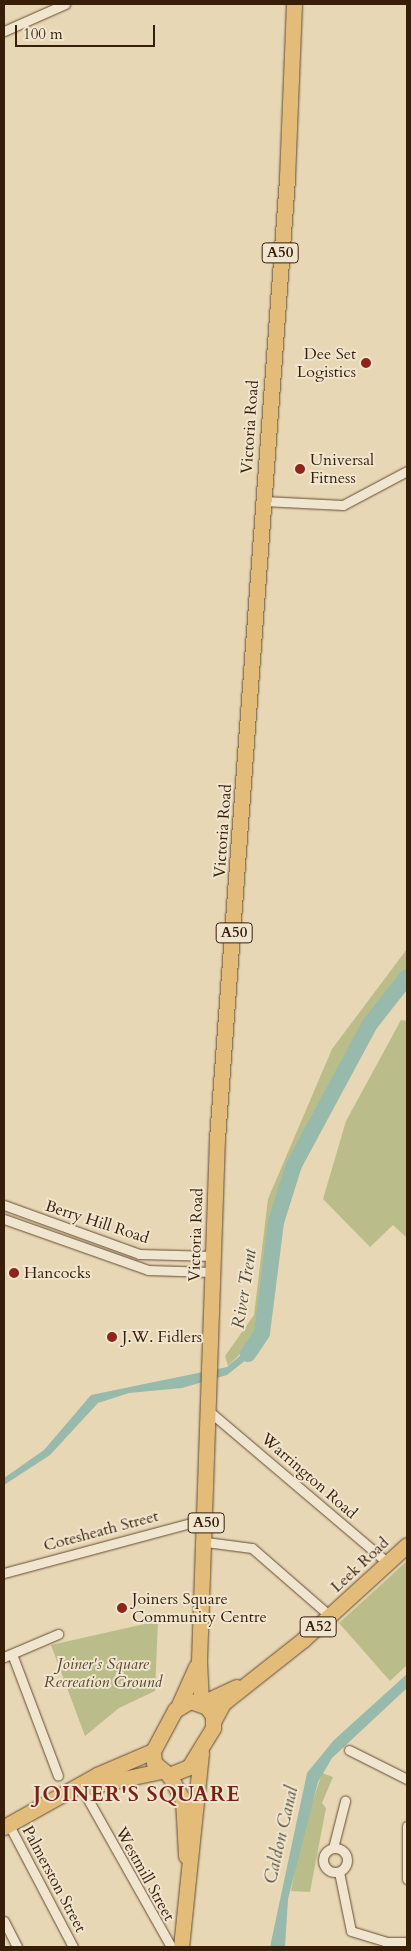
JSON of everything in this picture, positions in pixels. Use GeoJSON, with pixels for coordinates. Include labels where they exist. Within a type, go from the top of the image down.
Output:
{"type":"FeatureCollection","features":[{"type":"Feature","properties":{"kind":"main road","name":"Victoria Road"},"geometry":{"type":"LineString","coordinates":[[202,1703],[199,1668],[206,1542],[211,1385],[212,1272],[294,4]]}},
{"type":"Feature","properties":{"kind":"main road","name":"Leek Road"},"geometry":{"type":"LineString","coordinates":[[214,1720],[223,1703],[330,1616],[407,1545]]}},
{"type":"Feature","properties":{"kind":"main road","name":"Victoria Road"},"geometry":{"type":"LineString","coordinates":[[153,1751],[199,1668]]}},
{"type":"Feature","properties":{"kind":"main road"},"geometry":{"type":"LineString","coordinates":[[199,1668],[208,1686],[223,1691]]}},
{"type":"Feature","properties":{"kind":"main road","name":"Leek Road"},"geometry":{"type":"LineString","coordinates":[[202,1703],[223,1691],[243,1686]]}},
{"type":"Feature","properties":{"kind":"main road","name":"A52"},"geometry":{"type":"LineString","coordinates":[[178,1707],[190,1701],[202,1703]]}},
{"type":"Feature","properties":{"kind":"main road"},"geometry":{"type":"LineString","coordinates":[[202,1703],[214,1720]]}},
{"type":"Feature","properties":{"kind":"main road","name":"A52"},"geometry":{"type":"LineString","coordinates":[[81,1787],[165,1773],[183,1772],[201,1752],[214,1720]]}},
{"type":"Feature","properties":{"kind":"main road"},"geometry":{"type":"LineString","coordinates":[[153,1751],[154,1763],[165,1773],[183,1800],[188,1863]]}},
{"type":"Feature","properties":{"kind":"main road","name":"A52"},"geometry":{"type":"LineString","coordinates":[[6,1826],[81,1787],[97,1775],[153,1751]]}},
{"type":"Feature","properties":{"kind":"main road"},"geometry":{"type":"LineString","coordinates":[[181,1947],[188,1863],[201,1752]]}},
{"type":"Feature","properties":{"kind":"street"},"geometry":{"type":"LineString","coordinates":[[4,31],[65,4]]}},
{"type":"Feature","properties":{"kind":"street"},"geometry":{"type":"LineString","coordinates":[[263,502],[343,505],[407,471]]}},
{"type":"Feature","properties":{"kind":"street","name":"Berry Hill Road"},"geometry":{"type":"LineString","coordinates":[[4,1205],[139,1254],[213,1256]]}},
{"type":"Feature","properties":{"kind":"street","name":"Berry Hill Road"},"geometry":{"type":"LineString","coordinates":[[4,1219],[148,1270],[212,1272]]}},
{"type":"Feature","properties":{"kind":"street","name":"Warrington Road"},"geometry":{"type":"LineString","coordinates":[[210,1412],[388,1563]]}},
{"type":"Feature","properties":{"kind":"street","name":"Cotesheath Street"},"geometry":{"type":"LineString","coordinates":[[4,1573],[206,1519]]}},
{"type":"Feature","properties":{"kind":"street"},"geometry":{"type":"LineString","coordinates":[[206,1542],[252,1548],[330,1616]]}},
{"type":"Feature","properties":{"kind":"street"},"geometry":{"type":"LineString","coordinates":[[53,1772],[8,1655],[58,1634]]}},
{"type":"Feature","properties":{"kind":"street"},"geometry":{"type":"LineString","coordinates":[[349,1750],[407,1779]]}},
{"type":"Feature","properties":{"kind":"street","name":"Westmill Street"},"geometry":{"type":"LineString","coordinates":[[81,1787],[171,1947]]}},
{"type":"Feature","properties":{"kind":"street"},"geometry":{"type":"LineString","coordinates":[[339,1872],[331,1872],[323,1864],[323,1856],[333,1848],[345,1801]]}},
{"type":"Feature","properties":{"kind":"street","name":"Palmerston Street"},"geometry":{"type":"LineString","coordinates":[[6,1826],[73,1947]]}},
{"type":"Feature","properties":{"kind":"street"},"geometry":{"type":"LineString","coordinates":[[407,1826],[407,1879]]}},
{"type":"Feature","properties":{"kind":"street"},"geometry":{"type":"LineString","coordinates":[[333,1848],[347,1859],[339,1872],[351,1931],[386,1942],[407,1942]]}},
{"type":"Feature","properties":{"kind":"street"},"geometry":{"type":"LineString","coordinates":[[4,1922],[17,1947]]}},
{"type":"Feature","properties":{"kind":"green space"},"geometry":{"type":"Polygon","coordinates":[[[407,949],[407,967],[342,1060],[293,1159],[271,1223],[254,1340],[228,1366],[225,1356],[254,1315],[268,1199],[332,1049],[407,949]]]}},
{"type":"Feature","properties":{"kind":"green space"},"geometry":{"type":"Polygon","coordinates":[[[401,1020],[407,1021],[407,1238],[393,1225],[370,1247],[323,1199],[346,1121],[401,1020]]]}},
{"type":"Feature","properties":{"kind":"green space"},"geometry":{"type":"Polygon","coordinates":[[[407,1561],[407,1665],[390,1681],[339,1623],[407,1561]]]}},
{"type":"Feature","properties":{"kind":"green space","name":"Joiner's Square Recreation Ground"},"geometry":{"type":"Polygon","coordinates":[[[158,1621],[155,1691],[119,1708],[85,1736],[51,1645],[158,1621]]]}},
{"type":"Feature","properties":{"kind":"green space"},"geometry":{"type":"Polygon","coordinates":[[[322,1773],[333,1777],[322,1803],[326,1808],[310,1892],[291,1891],[301,1838],[322,1773]]]}},
{"type":"Feature","properties":{"kind":"shaded area"},"geometry":{"type":"Polygon","coordinates":[[[265,1334],[256,1352],[227,1375],[182,1388],[129,1393],[98,1403],[50,1455],[4,1485],[4,1478],[44,1450],[91,1395],[227,1367],[265,1334]]]}},
{"type":"Feature","properties":{"kind":"shaded area"},"geometry":{"type":"Polygon","coordinates":[[[407,1674],[407,1688],[332,1758],[318,1782],[288,1899],[285,1947],[270,1947],[307,1773],[334,1740],[407,1674]]]}},
{"type":"Feature","properties":{"kind":"waterway","name":"River Trent"},"geometry":{"type":"LineString","coordinates":[[248,1354],[262,1333],[276,1222],[294,1165],[370,1024],[407,977]]}},
{"type":"Feature","properties":{"kind":"place","name":"Dee Set Logistics"},"geometry":{"type":"Point","coordinates":[366,363]}},
{"type":"Feature","properties":{"kind":"place","name":"Universal Fitness"},"geometry":{"type":"Point","coordinates":[300,469]}},
{"type":"Feature","properties":{"kind":"place","name":"Hancocks"},"geometry":{"type":"Point","coordinates":[14,1273]}},
{"type":"Feature","properties":{"kind":"place","name":"J.W. Fidlers"},"geometry":{"type":"Point","coordinates":[112,1337]}},
{"type":"Feature","properties":{"kind":"place","name":"Joiners Square Community Centre"},"geometry":{"type":"Point","coordinates":[122,1608]}},
{"type":"Feature","properties":{"kind":"district","name":"JOINER'S SQUARE"},"geometry":{"type":"Point","coordinates":[137,1795]}},
{"type":"Feature","properties":{"kind":"water label","name":"Caldon Canal"},"geometry":{"type":"Point","coordinates":[282,1835]}}]}
